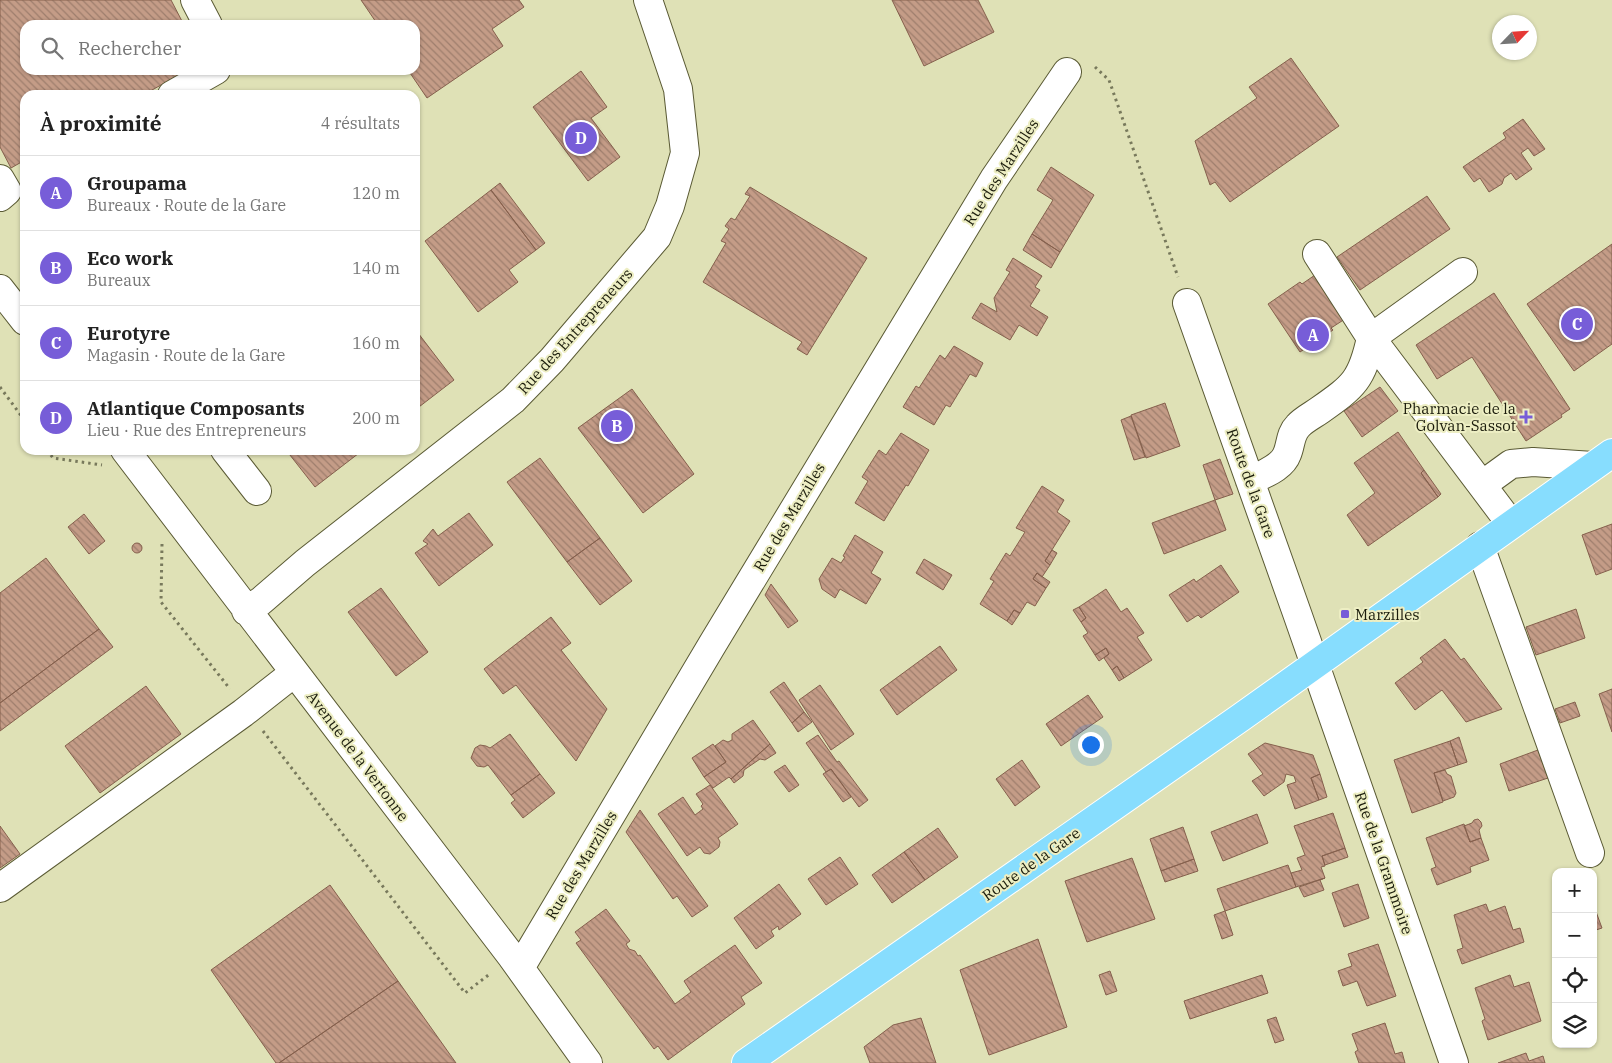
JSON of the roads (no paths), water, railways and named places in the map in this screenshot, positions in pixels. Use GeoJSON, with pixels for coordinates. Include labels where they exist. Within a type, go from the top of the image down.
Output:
{"type":"FeatureCollection","features":[{"type":"Feature","properties":{"kind":"main road","name":"Route de la Gare"},"geometry":{"type":"LineString","coordinates":[[746,1063],[1224,729],[1603,459]]}},
{"type":"Feature","properties":{"kind":"street"},"geometry":{"type":"LineString","coordinates":[[195,0],[205,20]]}},
{"type":"Feature","properties":{"kind":"street","name":"Rue des Entrepreneurs"},"geometry":{"type":"LineString","coordinates":[[246,611],[305,562],[512,400],[552,360],[657,238],[670,206],[685,153],[678,89],[648,0]]}},
{"type":"Feature","properties":{"kind":"street","name":"Rue des Marzilles"},"geometry":{"type":"LineString","coordinates":[[508,969],[707,653],[994,179],[1067,72]]}},
{"type":"Feature","properties":{"kind":"street"},"geometry":{"type":"LineString","coordinates":[[181,90],[207,75]]}},
{"type":"Feature","properties":{"kind":"street"},"geometry":{"type":"LineString","coordinates":[[1317,254],[1371,338],[1511,524]]}},
{"type":"Feature","properties":{"kind":"street"},"geometry":{"type":"LineString","coordinates":[[1250,480],[1282,463],[1287,454],[1290,438],[1298,425],[1344,394],[1361,374],[1371,338],[1463,272]]}},
{"type":"Feature","properties":{"kind":"street"},"geometry":{"type":"LineString","coordinates":[[0,289],[20,315]]}},
{"type":"Feature","properties":{"kind":"street","name":"Route de la Gare"},"geometry":{"type":"LineString","coordinates":[[1187,303],[1314,664]]}},
{"type":"Feature","properties":{"kind":"street"},"geometry":{"type":"LineString","coordinates":[[229,455],[257,491]]}},
{"type":"Feature","properties":{"kind":"street","name":"Avenue de la Vertonne"},"geometry":{"type":"LineString","coordinates":[[116,458],[246,611],[294,673],[508,969],[588,1063]]}},
{"type":"Feature","properties":{"kind":"street"},"geometry":{"type":"LineString","coordinates":[[1482,485],[1511,464],[1603,459]]}},
{"type":"Feature","properties":{"kind":"street"},"geometry":{"type":"LineString","coordinates":[[1480,546],[1590,853]]}},
{"type":"Feature","properties":{"kind":"street","name":"Rue de la Grammoire"},"geometry":{"type":"LineString","coordinates":[[1314,664],[1454,1063]]}},
{"type":"Feature","properties":{"kind":"street"},"geometry":{"type":"LineString","coordinates":[[0,888],[247,710],[294,673]]}},
{"type":"Feature","properties":{"kind":"place","name":"Atlantique Composants"},"geometry":{"type":"Point","coordinates":[581,138]}},
{"type":"Feature","properties":{"kind":"place","name":"Eurotyre"},"geometry":{"type":"Point","coordinates":[1577,324]}},
{"type":"Feature","properties":{"kind":"place","name":"Groupama"},"geometry":{"type":"Point","coordinates":[1313,335]}},
{"type":"Feature","properties":{"kind":"place","name":"Pharmacie de la Golvan-Sassot"},"geometry":{"type":"Point","coordinates":[1526,417]}},
{"type":"Feature","properties":{"kind":"place","name":"Eco work"},"geometry":{"type":"Point","coordinates":[617,426]}},
{"type":"Feature","properties":{"kind":"place","name":"Marzilles"},"geometry":{"type":"Point","coordinates":[1345,614]}}]}
